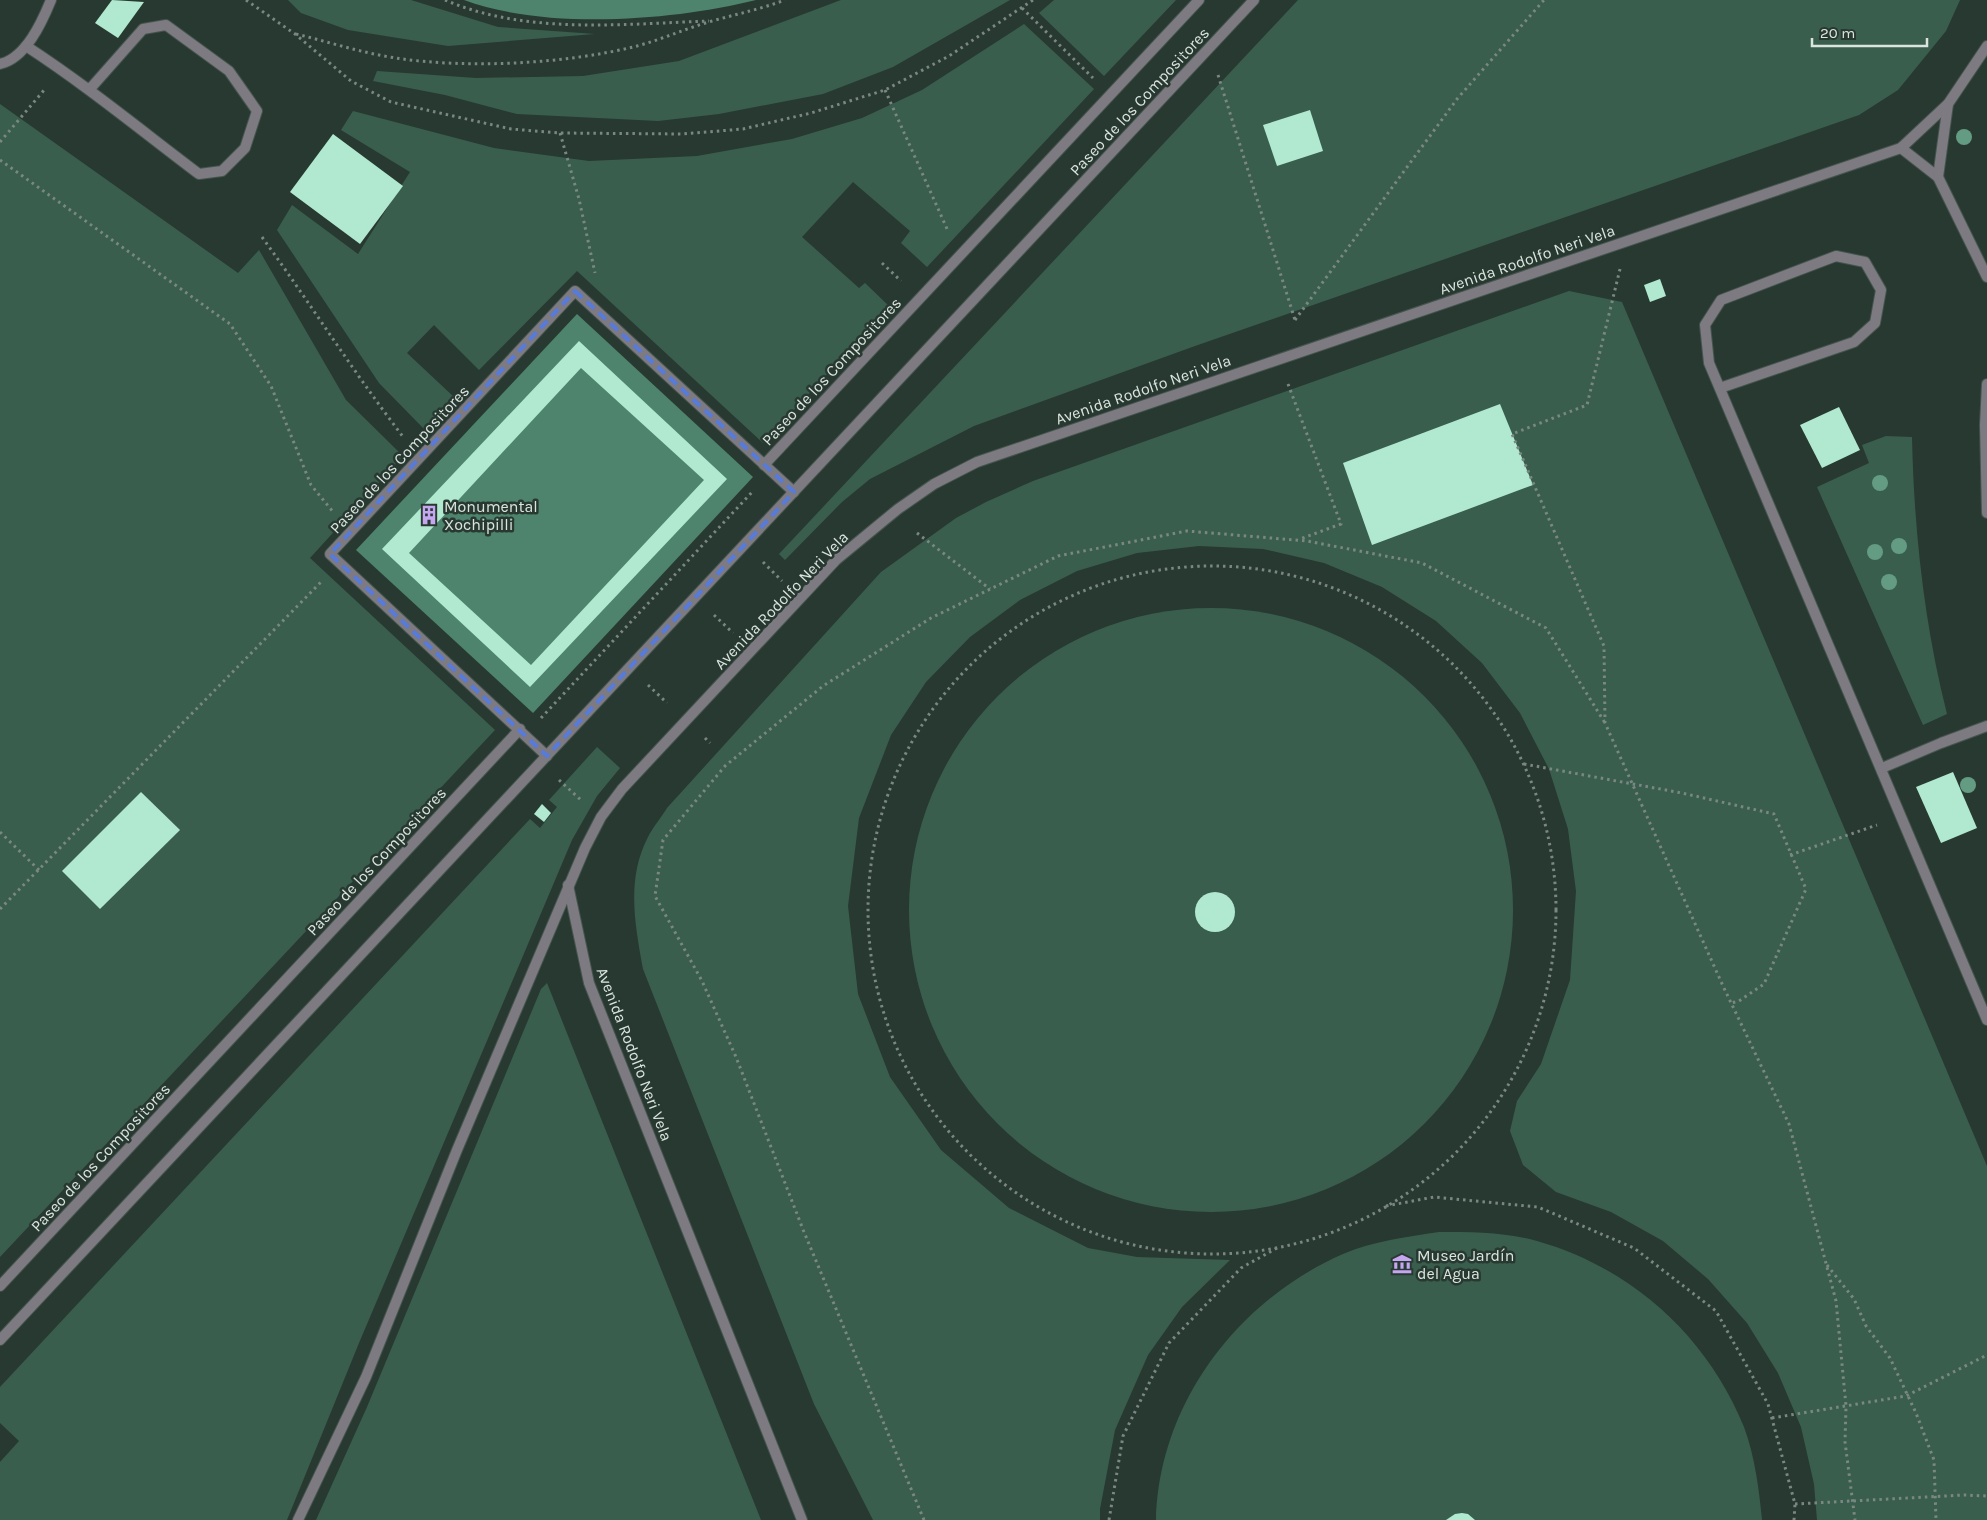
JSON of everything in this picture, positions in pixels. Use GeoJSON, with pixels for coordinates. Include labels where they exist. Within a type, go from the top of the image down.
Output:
{"type":"FeatureCollection","features":[{"type":"Feature","properties":{"kind":"street"},"geometry":{"type":"LineString","coordinates":[[0,64],[5,63],[26,46],[42,23],[51,0]]}},
{"type":"Feature","properties":{"kind":"street","name":"Paseo de los Compositores"},"geometry":{"type":"LineString","coordinates":[[339,563],[330,554],[575,291],[768,468],[960,256],[1199,0]]}},
{"type":"Feature","properties":{"kind":"street","name":"Paseo de los Compositores"},"geometry":{"type":"LineString","coordinates":[[0,1340],[1254,0]]}},
{"type":"Feature","properties":{"kind":"street"},"geometry":{"type":"LineString","coordinates":[[26,46],[62,69],[89,90],[199,174],[222,170],[245,148],[257,111],[229,71],[166,25],[143,29],[89,90]]}},
{"type":"Feature","properties":{"kind":"street","name":"Avenida Rodolfo Neri Vela"},"geometry":{"type":"LineString","coordinates":[[802,1520],[589,983],[568,886],[585,848],[602,817],[622,789],[836,560],[898,509],[934,484],[969,466],[1025,444],[1901,148],[1948,104],[1987,46]]}},
{"type":"Feature","properties":{"kind":"street"},"geometry":{"type":"LineString","coordinates":[[1938,177],[1948,104]]}},
{"type":"Feature","properties":{"kind":"street"},"geometry":{"type":"LineString","coordinates":[[1901,148],[1938,177],[1987,277]]}},
{"type":"Feature","properties":{"kind":"street"},"geometry":{"type":"LineString","coordinates":[[1720,388],[1854,342],[1875,323],[1881,290],[1865,262],[1836,256],[1721,300],[1705,325],[1709,363],[1882,768],[1987,1020]]}},
{"type":"Feature","properties":{"kind":"street"},"geometry":{"type":"LineString","coordinates":[[1987,384],[1985,424],[1987,513]]}},
{"type":"Feature","properties":{"kind":"street"},"geometry":{"type":"LineString","coordinates":[[768,468],[794,492]]}},
{"type":"Feature","properties":{"kind":"street"},"geometry":{"type":"LineString","coordinates":[[339,563],[547,756]]}},
{"type":"Feature","properties":{"kind":"street"},"geometry":{"type":"LineString","coordinates":[[1882,768],[1940,743],[1987,726]]}},
{"type":"Feature","properties":{"kind":"street","name":"Paseo de los Compositores"},"geometry":{"type":"LineString","coordinates":[[0,1286],[523,732]]}},
{"type":"Feature","properties":{"kind":"street"},"geometry":{"type":"LineString","coordinates":[[298,1520],[366,1377],[456,1150],[568,886]]}},
{"type":"Feature","properties":{"kind":"path"},"geometry":{"type":"LineString","coordinates":[[246,0],[295,34],[351,81],[391,102],[512,128],[560,133],[682,134],[743,128],[811,113],[885,90],[949,56],[1033,0]]}},
{"type":"Feature","properties":{"kind":"path"},"geometry":{"type":"LineString","coordinates":[[445,0],[499,17],[553,23],[712,21]]}},
{"type":"Feature","properties":{"kind":"path"},"geometry":{"type":"LineString","coordinates":[[295,34],[395,58],[498,64],[586,55],[634,46],[671,36],[712,21],[756,11],[785,0]]}},
{"type":"Feature","properties":{"kind":"path"},"geometry":{"type":"LineString","coordinates":[[1210,48],[1296,320],[1457,99],[1544,0]]}},
{"type":"Feature","properties":{"kind":"path"},"geometry":{"type":"LineString","coordinates":[[1022,8],[1111,95]]}},
{"type":"Feature","properties":{"kind":"path"},"geometry":{"type":"LineString","coordinates":[[0,142],[62,69]]}},
{"type":"Feature","properties":{"kind":"path"},"geometry":{"type":"LineString","coordinates":[[885,90],[960,256]]}},
{"type":"Feature","properties":{"kind":"path"},"geometry":{"type":"LineString","coordinates":[[560,133],[578,199],[594,271],[600,278]]}},
{"type":"Feature","properties":{"kind":"path"},"geometry":{"type":"LineString","coordinates":[[0,160],[230,324],[270,386],[311,485],[350,533]]}},
{"type":"Feature","properties":{"kind":"path"},"geometry":{"type":"LineString","coordinates":[[262,237],[304,294],[363,384],[419,458]]}},
{"type":"Feature","properties":{"kind":"path"},"geometry":{"type":"LineString","coordinates":[[1605,723],[1604,646],[1512,434],[1587,405],[1620,269]]}},
{"type":"Feature","properties":{"kind":"path"},"geometry":{"type":"LineString","coordinates":[[1288,384],[1341,524],[1297,540]]}},
{"type":"Feature","properties":{"kind":"path"},"geometry":{"type":"LineString","coordinates":[[523,732],[768,468]]}},
{"type":"Feature","properties":{"kind":"path"},"geometry":{"type":"LineString","coordinates":[[924,1520],[804,1232],[736,1057],[702,981],[655,896],[663,840],[725,766],[822,686],[931,618],[1058,556],[1187,532],[1297,540],[1422,563],[1546,628],[1605,723],[1731,1003],[1789,1124],[1836,1300],[1846,1406],[1845,1442],[1855,1520]]}},
{"type":"Feature","properties":{"kind":"path"},"geometry":{"type":"LineString","coordinates":[[917,533],[990,589]]}},
{"type":"Feature","properties":{"kind":"path"},"geometry":{"type":"LineString","coordinates":[[0,909],[339,563]]}},
{"type":"Feature","properties":{"kind":"path"},"geometry":{"type":"LineString","coordinates":[[1196,565],[1303,577],[1401,621],[1480,691],[1523,764],[1535,783],[1558,887],[1553,971],[1536,1026],[1527,1053],[1483,1126],[1422,1185],[1382,1207],[1283,1244],[1254,1252],[1157,1250],[1064,1222],[983,1169],[920,1097],[879,1010],[865,914],[877,819],[922,720],[995,640],[1089,587],[1196,565]]}},
{"type":"Feature","properties":{"kind":"path"},"geometry":{"type":"LineString","coordinates":[[540,764],[602,817]]}},
{"type":"Feature","properties":{"kind":"path"},"geometry":{"type":"LineString","coordinates":[[1523,764],[1682,793],[1774,814],[1806,889],[1764,984],[1739,1001],[1731,1003]]}},
{"type":"Feature","properties":{"kind":"path"},"geometry":{"type":"LineString","coordinates":[[1790,855],[1902,817]]}},
{"type":"Feature","properties":{"kind":"path"},"geometry":{"type":"LineString","coordinates":[[0,832],[39,870]]}},
{"type":"Feature","properties":{"kind":"path"},"geometry":{"type":"LineString","coordinates":[[1382,1207],[1434,1197],[1538,1207],[1634,1248],[1716,1311],[1768,1404],[1795,1504],[1794,1520]]}},
{"type":"Feature","properties":{"kind":"path"},"geometry":{"type":"LineString","coordinates":[[1109,1520],[1123,1436],[1169,1343],[1240,1268],[1283,1244]]}},
{"type":"Feature","properties":{"kind":"path"},"geometry":{"type":"LineString","coordinates":[[1826,1264],[1854,1299],[1866,1326],[1890,1358],[1906,1396],[1916,1413],[1934,1460],[1936,1520]]}},
{"type":"Feature","properties":{"kind":"path"},"geometry":{"type":"LineString","coordinates":[[1772,1418],[1906,1396],[1987,1355]]}},
{"type":"Feature","properties":{"kind":"path"},"geometry":{"type":"LineString","coordinates":[[1795,1504],[1987,1496]]}},
{"type":"Feature","properties":{"kind":"highlighted area"},"geometry":{"type":"Polygon","coordinates":[[[575,291],[794,492],[547,756],[330,554],[575,291]]]}},
{"type":"Feature","properties":{"kind":"shaded area"},"geometry":{"type":"Polygon","coordinates":[[[288,0],[411,0],[498,27],[595,34],[448,46],[348,30],[301,13],[288,0]]]}},
{"type":"Feature","properties":{"kind":"shaded area"},"geometry":{"type":"Polygon","coordinates":[[[464,0],[756,0],[687,13],[648,17],[570,19],[532,16],[464,0]]]}},
{"type":"Feature","properties":{"kind":"shaded area"},"geometry":{"type":"Polygon","coordinates":[[[841,0],[1010,0],[893,67],[823,94],[719,114],[658,121],[517,114],[445,95],[373,81],[377,71],[476,78],[583,76],[679,61],[841,0]]]}},
{"type":"Feature","properties":{"kind":"shaded area"},"geometry":{"type":"Polygon","coordinates":[[[1054,0],[1176,0],[1104,76],[1039,13],[1054,0]]]}},
{"type":"Feature","properties":{"kind":"shaded area"},"geometry":{"type":"Polygon","coordinates":[[[1298,0],[1960,0],[1946,31],[1898,90],[1859,115],[1195,346],[974,426],[870,479],[842,502],[785,560],[779,554],[1298,0]]]}},
{"type":"Feature","properties":{"kind":"shaded area"},"geometry":{"type":"Polygon","coordinates":[[[1024,24],[1094,89],[927,267],[901,243],[910,231],[853,182],[802,237],[859,288],[865,283],[890,307],[763,443],[577,271],[479,370],[434,325],[407,353],[455,398],[425,430],[379,383],[277,230],[292,205],[358,254],[410,172],[341,130],[353,111],[494,148],[589,161],[697,156],[792,139],[862,118],[922,90],[1024,24]]]}},
{"type":"Feature","properties":{"kind":"shaded area"},"geometry":{"type":"Polygon","coordinates":[[[0,104],[238,273],[259,250],[346,400],[403,456],[310,558],[495,730],[0,1257],[0,104]]]}},
{"type":"Feature","properties":{"kind":"shaded area"},"geometry":{"type":"Polygon","coordinates":[[[1569,291],[1622,302],[1987,1166],[1987,1520],[1817,1520],[1814,1484],[1801,1427],[1778,1373],[1747,1323],[1708,1279],[1663,1241],[1611,1212],[1556,1192],[1523,1165],[1510,1131],[1517,1101],[1541,1064],[1570,980],[1576,891],[1568,829],[1549,769],[1520,713],[1482,663],[1436,621],[1382,587],[1324,563],[1263,549],[1199,546],[1137,553],[1077,571],[1020,600],[970,637],[926,682],[891,735],[859,818],[848,906],[858,994],[890,1077],[941,1150],[1009,1208],[1088,1248],[1137,1257],[1230,1260],[1182,1307],[1148,1355],[1115,1430],[1100,1509],[1100,1520],[873,1520],[814,1404],[643,969],[637,936],[634,902],[637,869],[641,853],[650,833],[667,808],[881,572],[956,518],[1033,481],[1569,291]]]}},
{"type":"Feature","properties":{"kind":"shaded area"},"geometry":{"type":"Polygon","coordinates":[[[577,314],[753,477],[533,713],[356,550],[577,314]]]}},
{"type":"Feature","properties":{"kind":"shaded area"},"geometry":{"type":"Polygon","coordinates":[[[1886,436],[1912,437],[1915,507],[1926,611],[1947,714],[1923,725],[1817,487],[1869,463],[1862,445],[1886,436]]]}},
{"type":"Feature","properties":{"kind":"shaded area"},"geometry":{"type":"Polygon","coordinates":[[[1211,608],[1270,614],[1299,621],[1327,631],[1379,659],[1424,697],[1462,742],[1490,794],[1500,822],[1507,851],[1513,910],[1507,969],[1500,998],[1490,1026],[1462,1078],[1424,1123],[1379,1161],[1327,1189],[1299,1199],[1270,1206],[1211,1212],[1152,1206],[1123,1199],[1095,1189],[1043,1161],[998,1123],[960,1078],[932,1026],[922,998],[915,969],[909,910],[915,851],[922,822],[932,794],[960,742],[998,697],[1043,659],[1095,631],[1123,621],[1152,614],[1211,608]]]}},
{"type":"Feature","properties":{"kind":"shaded area"},"geometry":{"type":"Polygon","coordinates":[[[597,747],[620,768],[597,796],[572,840],[359,1343],[287,1520],[0,1520],[0,1462],[19,1441],[0,1423],[0,1387],[530,819],[540,828],[557,807],[549,800],[597,747]]]}},
{"type":"Feature","properties":{"kind":"shaded area"},"geometry":{"type":"Polygon","coordinates":[[[547,983],[761,1520],[316,1520],[367,1407],[541,989],[547,983]]]}},
{"type":"Feature","properties":{"kind":"shaded area"},"geometry":{"type":"Polygon","coordinates":[[[1439,1232],[1501,1234],[1537,1241],[1572,1253],[1604,1269],[1634,1288],[1662,1310],[1687,1335],[1709,1363],[1728,1394],[1744,1427],[1754,1461],[1762,1520],[1156,1520],[1161,1477],[1172,1436],[1189,1397],[1211,1360],[1238,1328],[1270,1299],[1305,1274],[1343,1254],[1378,1243],[1439,1232]]]}},
{"type":"Feature","properties":{"kind":"building"},"geometry":{"type":"Polygon","coordinates":[[[112,0],[144,2],[118,38],[95,23],[112,0]]]}},
{"type":"Feature","properties":{"kind":"building"},"geometry":{"type":"Polygon","coordinates":[[[1310,110],[1323,151],[1277,166],[1263,125],[1310,110]]]}},
{"type":"Feature","properties":{"kind":"building"},"geometry":{"type":"Polygon","coordinates":[[[333,134],[403,186],[360,244],[290,192],[333,134]]]}},
{"type":"Feature","properties":{"kind":"building"},"geometry":{"type":"Polygon","coordinates":[[[1660,279],[1666,296],[1650,302],[1644,285],[1660,279]]]}},
{"type":"Feature","properties":{"kind":"building","name":"Monumental Xochipilli"},"geometry":{"type":"Polygon","coordinates":[[[579,341],[727,479],[530,687],[382,549],[579,341]],[[581,368],[409,553],[531,665],[704,480],[581,368]]]}},
{"type":"Feature","properties":{"kind":"building"},"geometry":{"type":"Polygon","coordinates":[[[1500,404],[1533,485],[1372,545],[1343,463],[1500,404]]]}},
{"type":"Feature","properties":{"kind":"building"},"geometry":{"type":"Polygon","coordinates":[[[1839,407],[1860,450],[1822,468],[1800,425],[1839,407]]]}},
{"type":"Feature","properties":{"kind":"building"},"geometry":{"type":"Polygon","coordinates":[[[1953,772],[1977,828],[1941,843],[1916,787],[1953,772]]]}},
{"type":"Feature","properties":{"kind":"building"},"geometry":{"type":"Polygon","coordinates":[[[141,792],[180,830],[100,909],[62,871],[141,792]]]}},
{"type":"Feature","properties":{"kind":"building"},"geometry":{"type":"Polygon","coordinates":[[[542,804],[551,813],[544,822],[534,814],[542,804]]]}},
{"type":"Feature","properties":{"kind":"building"},"geometry":{"type":"Polygon","coordinates":[[[1219,892],[1226,895],[1232,901],[1235,912],[1234,920],[1226,929],[1219,932],[1211,932],[1204,929],[1196,920],[1195,908],[1198,901],[1207,893],[1219,892]]]}},
{"type":"Feature","properties":{"kind":"building"},"geometry":{"type":"Polygon","coordinates":[[[1455,1514],[1468,1514],[1475,1520],[1446,1520],[1455,1514]]]}},
{"type":"Feature","properties":{"kind":"place","name":"Monumental Xochipilli"},"geometry":{"type":"Point","coordinates":[429,515]}},
{"type":"Feature","properties":{"kind":"place","name":"Museo Jardín del Agua"},"geometry":{"type":"Point","coordinates":[1402,1264]}}]}
